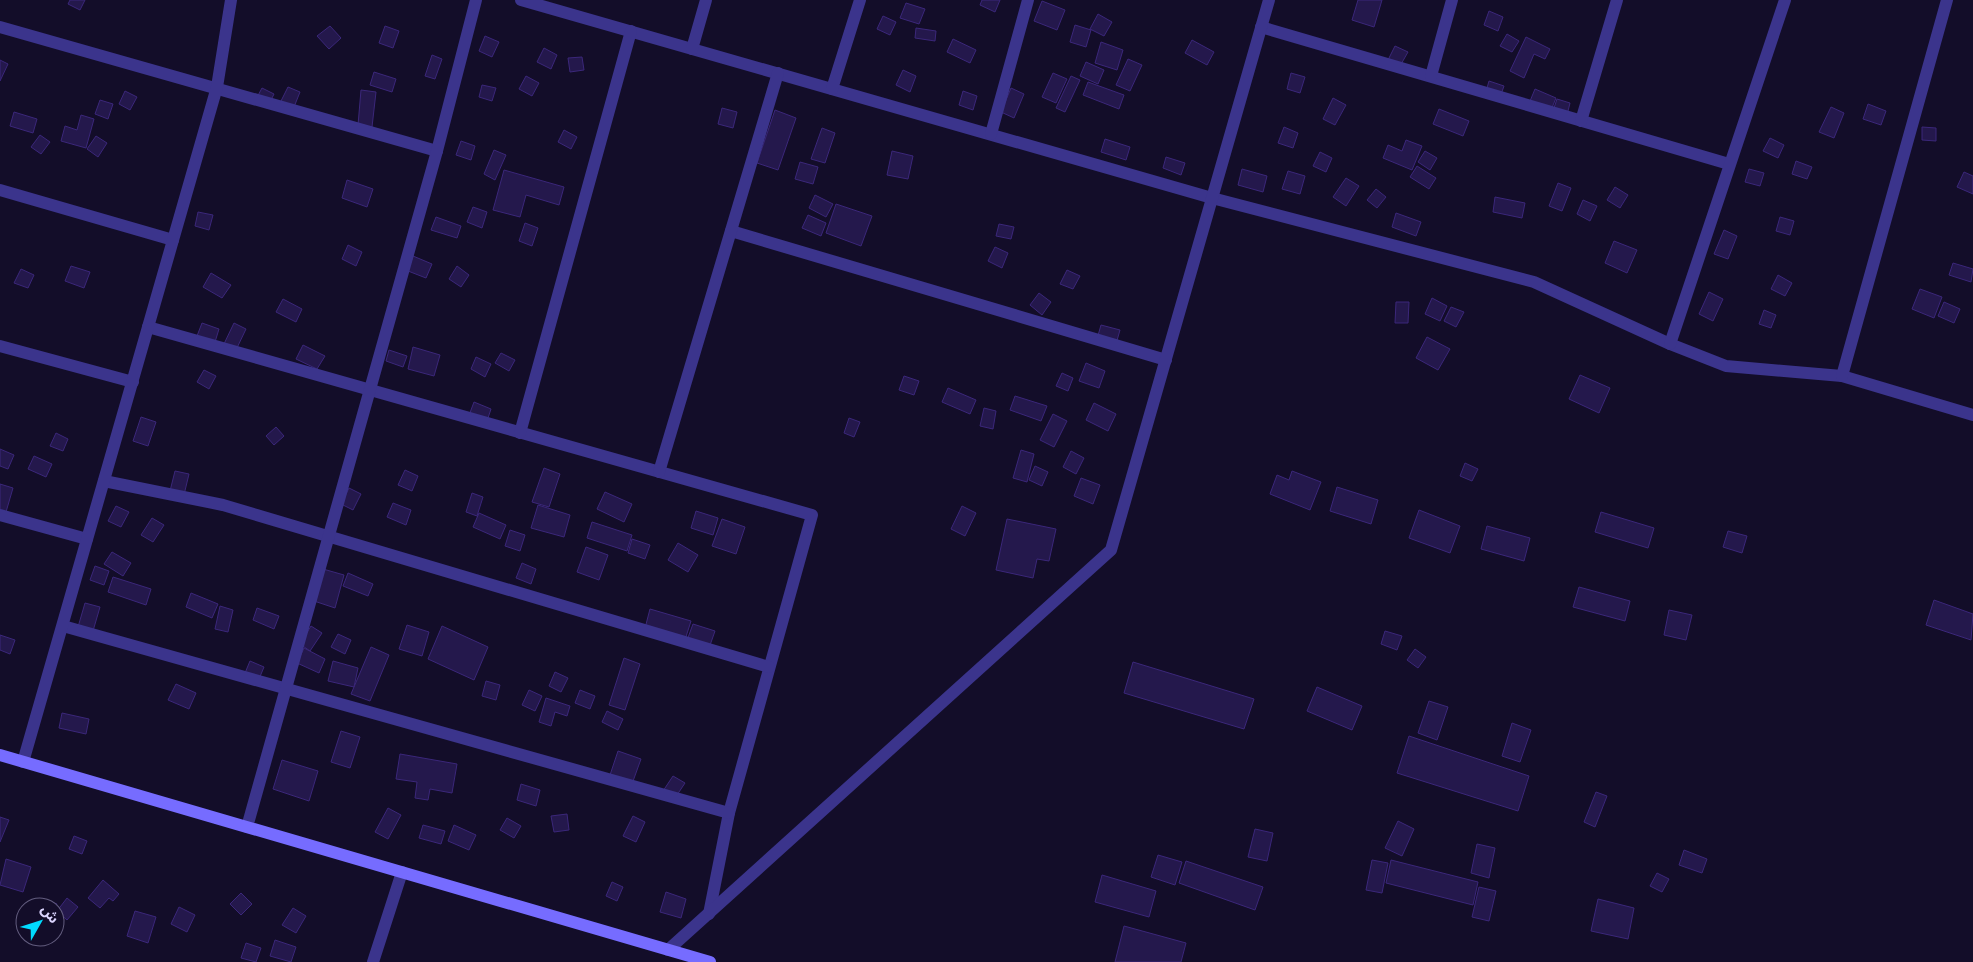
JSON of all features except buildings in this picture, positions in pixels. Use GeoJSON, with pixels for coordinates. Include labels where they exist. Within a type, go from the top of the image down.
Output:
{"type":"FeatureCollection","features":[{"type":"Feature","properties":{"kind":"main road"},"geometry":{"type":"LineString","coordinates":[[0,755],[710,962]]}},
{"type":"Feature","properties":{"kind":"street"},"geometry":{"type":"LineString","coordinates":[[24,762],[217,87],[231,0]]}},
{"type":"Feature","properties":{"kind":"street"},"geometry":{"type":"LineString","coordinates":[[247,827],[437,151],[476,0]]}},
{"type":"Feature","properties":{"kind":"street"},"geometry":{"type":"LineString","coordinates":[[521,0],[1212,198],[1534,282],[1670,344],[1726,366],[1842,376],[1973,415]]}},
{"type":"Feature","properties":{"kind":"street"},"geometry":{"type":"LineString","coordinates":[[692,49],[706,0]]}},
{"type":"Feature","properties":{"kind":"street"},"geometry":{"type":"LineString","coordinates":[[832,89],[860,0]]}},
{"type":"Feature","properties":{"kind":"street"},"geometry":{"type":"LineString","coordinates":[[991,134],[1028,0]]}},
{"type":"Feature","properties":{"kind":"street"},"geometry":{"type":"LineString","coordinates":[[668,950],[1112,550],[1269,0]]}},
{"type":"Feature","properties":{"kind":"street"},"geometry":{"type":"LineString","coordinates":[[1431,76],[1452,0]]}},
{"type":"Feature","properties":{"kind":"street"},"geometry":{"type":"LineString","coordinates":[[1582,121],[1617,0]]}},
{"type":"Feature","properties":{"kind":"street"},"geometry":{"type":"LineString","coordinates":[[1670,344],[1785,0]]}},
{"type":"Feature","properties":{"kind":"street"},"geometry":{"type":"LineString","coordinates":[[1842,376],[1947,0]]}},
{"type":"Feature","properties":{"kind":"street"},"geometry":{"type":"LineString","coordinates":[[0,27],[217,87],[437,151]]}},
{"type":"Feature","properties":{"kind":"street"},"geometry":{"type":"LineString","coordinates":[[1261,27],[1729,164]]}},
{"type":"Feature","properties":{"kind":"street"},"geometry":{"type":"LineString","coordinates":[[520,433],[631,31]]}},
{"type":"Feature","properties":{"kind":"street"},"geometry":{"type":"LineString","coordinates":[[659,472],[778,73]]}},
{"type":"Feature","properties":{"kind":"street"},"geometry":{"type":"LineString","coordinates":[[0,190],[174,240]]}},
{"type":"Feature","properties":{"kind":"street"},"geometry":{"type":"LineString","coordinates":[[731,231],[1166,360]]}},
{"type":"Feature","properties":{"kind":"street"},"geometry":{"type":"LineString","coordinates":[[148,328],[812,515],[729,813],[709,914]]}},
{"type":"Feature","properties":{"kind":"street"},"geometry":{"type":"LineString","coordinates":[[0,346],[133,382]]}},
{"type":"Feature","properties":{"kind":"street"},"geometry":{"type":"LineString","coordinates":[[104,481],[224,505],[770,667]]}},
{"type":"Feature","properties":{"kind":"street"},"geometry":{"type":"LineString","coordinates":[[0,515],[88,539]]}},
{"type":"Feature","properties":{"kind":"street"},"geometry":{"type":"LineString","coordinates":[[63,626],[286,687],[729,813]]}},
{"type":"Feature","properties":{"kind":"street"},"geometry":{"type":"LineString","coordinates":[[373,962],[402,872]]}}]}
